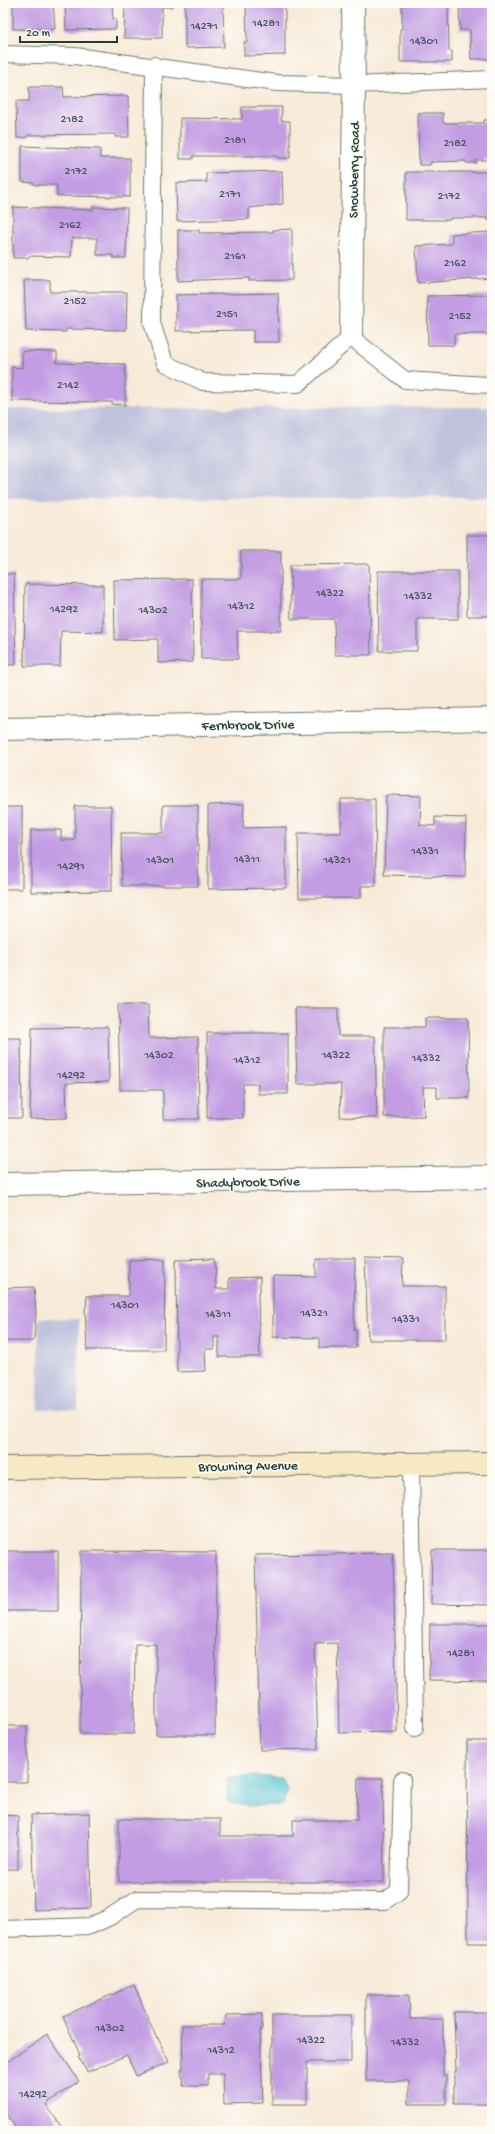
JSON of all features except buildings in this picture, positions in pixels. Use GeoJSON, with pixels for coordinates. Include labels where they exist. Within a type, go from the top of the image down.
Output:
{"type":"FeatureCollection","features":[{"type":"Feature","properties":{"kind":"street","name":"Snowberry Road"},"geometry":{"type":"LineString","coordinates":[[351,338],[354,85],[353,3]]}},
{"type":"Feature","properties":{"kind":"street","name":"Fernbrook Drive"},"geometry":{"type":"LineString","coordinates":[[3,729],[492,719]]}},
{"type":"Feature","properties":{"kind":"street","name":"Shadybrook Drive"},"geometry":{"type":"LineString","coordinates":[[3,1184],[492,1177]]}},
{"type":"Feature","properties":{"kind":"street","name":"Browning Avenue"},"geometry":{"type":"LineString","coordinates":[[3,1468],[492,1463]]}},
{"type":"Feature","properties":{"kind":"lane"},"geometry":{"type":"LineString","coordinates":[[3,54],[75,56],[154,65],[277,83],[354,85],[492,78]]}},
{"type":"Feature","properties":{"kind":"lane"},"geometry":{"type":"LineString","coordinates":[[154,65],[152,323],[165,363],[203,382],[298,384],[351,338],[405,380],[488,385],[492,383]]}},
{"type":"Feature","properties":{"kind":"lane"},"geometry":{"type":"LineString","coordinates":[[411,1464],[415,1728]]}},
{"type":"Feature","properties":{"kind":"lane"},"geometry":{"type":"LineString","coordinates":[[3,1929],[90,1926],[110,1917],[137,1899],[385,1901],[398,1891],[402,1780]]}},
{"type":"Feature","properties":{"kind":"shaded area"},"geometry":{"type":"Polygon","coordinates":[[[492,407],[492,497],[3,499],[3,409],[492,407]]]}},
{"type":"Feature","properties":{"kind":"shaded area"},"geometry":{"type":"Polygon","coordinates":[[[39,1318],[79,1319],[78,1409],[38,1409],[39,1318]]]}},
{"type":"Feature","properties":{"kind":"water"},"geometry":{"type":"Polygon","coordinates":[[[255,1776],[282,1778],[287,1790],[283,1805],[248,1806],[229,1803],[227,1790],[228,1778],[255,1776]]]}}]}
